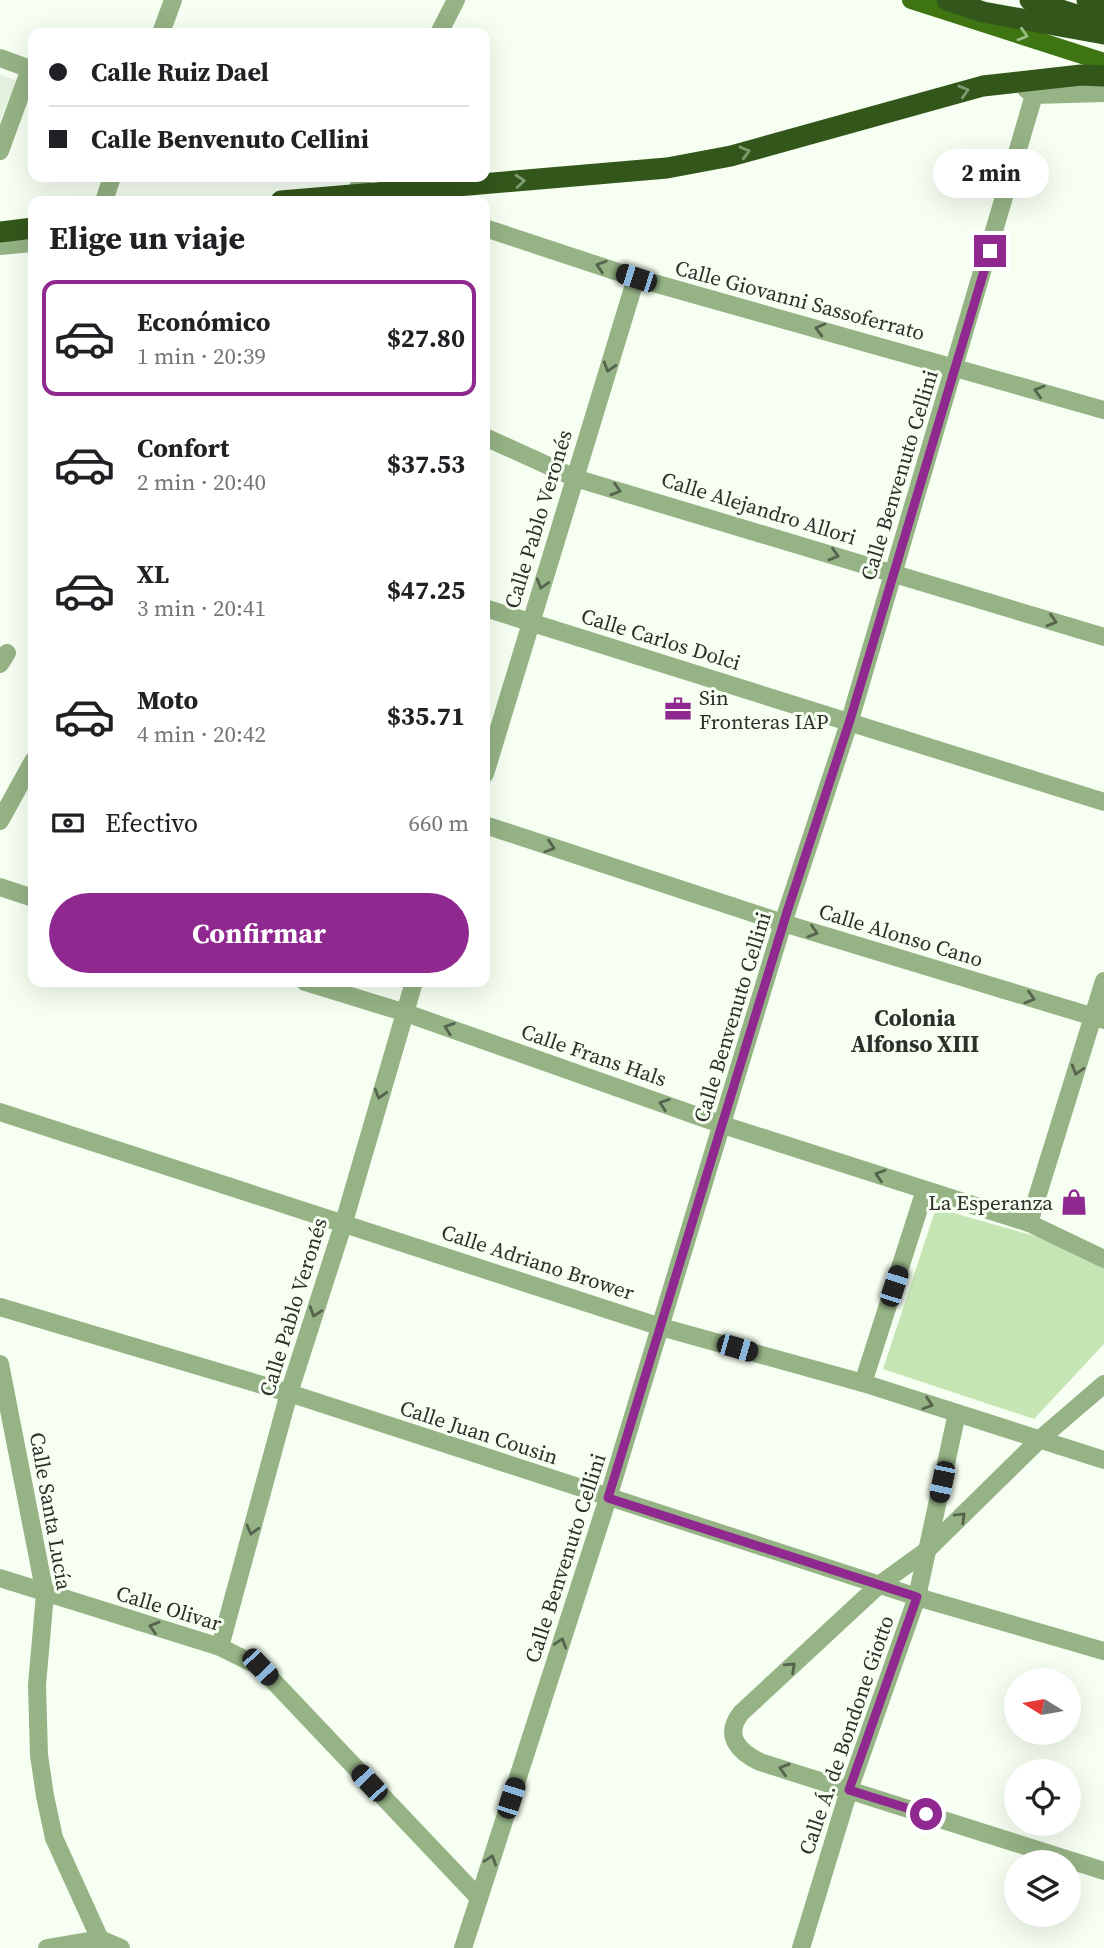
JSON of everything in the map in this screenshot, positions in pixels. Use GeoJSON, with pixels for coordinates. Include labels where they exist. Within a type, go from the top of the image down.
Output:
{"type":"FeatureCollection","features":[{"type":"Feature","properties":{"kind":"highway"},"geometry":{"type":"LineString","coordinates":[[947,0],[983,12],[1104,34]]}},
{"type":"Feature","properties":{"kind":"highway"},"geometry":{"type":"LineString","coordinates":[[1030,0],[1104,23]]}},
{"type":"Feature","properties":{"kind":"highway"},"geometry":{"type":"LineString","coordinates":[[1087,0],[1104,5]]}},
{"type":"Feature","properties":{"kind":"highway"},"geometry":{"type":"LineString","coordinates":[[339,196],[667,168],[731,156],[983,86],[1081,75],[1104,76]]}},
{"type":"Feature","properties":{"kind":"highway"},"geometry":{"type":"LineString","coordinates":[[0,232],[28,229]]}},
{"type":"Feature","properties":{"kind":"main road"},"geometry":{"type":"LineString","coordinates":[[911,0],[1104,62]]}},
{"type":"Feature","properties":{"kind":"street"},"geometry":{"type":"LineString","coordinates":[[163,28],[173,0]]}},
{"type":"Feature","properties":{"kind":"street"},"geometry":{"type":"LineString","coordinates":[[442,28],[456,0]]}},
{"type":"Feature","properties":{"kind":"street"},"geometry":{"type":"LineString","coordinates":[[0,58],[28,68]]}},
{"type":"Feature","properties":{"kind":"street"},"geometry":{"type":"LineString","coordinates":[[0,151],[28,79]]}},
{"type":"Feature","properties":{"kind":"street","name":"Calle Benvenuto Cellini"},"geometry":{"type":"LineString","coordinates":[[463,1948],[662,1327],[783,923],[850,720],[957,366],[1029,92],[1104,93]]}},
{"type":"Feature","properties":{"kind":"street","name":"Calle Giovanni Sassoferrato"},"geometry":{"type":"LineString","coordinates":[[490,230],[636,278],[957,366],[1104,410]]}},
{"type":"Feature","properties":{"kind":"street"},"geometry":{"type":"LineString","coordinates":[[0,246],[28,243]]}},
{"type":"Feature","properties":{"kind":"street","name":"Calle Pablo Veronés"},"geometry":{"type":"LineString","coordinates":[[490,757],[636,278]]}},
{"type":"Feature","properties":{"kind":"street","name":"Calle Alejandro Allori"},"geometry":{"type":"LineString","coordinates":[[490,439],[575,478],[1104,637]]}},
{"type":"Feature","properties":{"kind":"street","name":"Calle Carlos Dolci"},"geometry":{"type":"LineString","coordinates":[[490,610],[850,720],[1104,802]]}},
{"type":"Feature","properties":{"kind":"street"},"geometry":{"type":"LineString","coordinates":[[0,821],[28,770]]}},
{"type":"Feature","properties":{"kind":"street","name":"Calle Alonso Cano"},"geometry":{"type":"LineString","coordinates":[[490,827],[783,923],[1099,1019]]}},
{"type":"Feature","properties":{"kind":"street"},"geometry":{"type":"LineString","coordinates":[[0,887],[28,896]]}},
{"type":"Feature","properties":{"kind":"street"},"geometry":{"type":"LineString","coordinates":[[1029,1223],[1099,1019],[1104,981]]}},
{"type":"Feature","properties":{"kind":"street","name":"Calle Frans Hals"},"geometry":{"type":"LineString","coordinates":[[321,987],[403,1012],[723,1125],[1029,1223],[1104,1259]]}},
{"type":"Feature","properties":{"kind":"street","name":"Calle Pablo Veronés"},"geometry":{"type":"LineString","coordinates":[[219,1647],[289,1393],[344,1222],[412,987]]}},
{"type":"Feature","properties":{"kind":"street","name":"Calle Adriano Brower"},"geometry":{"type":"LineString","coordinates":[[0,1112],[662,1327],[863,1382],[1104,1460]]}},
{"type":"Feature","properties":{"kind":"street"},"geometry":{"type":"LineString","coordinates":[[863,1382],[925,1190]]}},
{"type":"Feature","properties":{"kind":"street","name":"Calle Juan Cousin"},"geometry":{"type":"LineString","coordinates":[[0,1307],[289,1393],[917,1597],[1104,1651]]}},
{"type":"Feature","properties":{"kind":"street","name":"Calle Santa Lucía"},"geometry":{"type":"LineString","coordinates":[[0,1364],[46,1594],[37,1685],[44,1788],[54,1838],[102,1944]]}},
{"type":"Feature","properties":{"kind":"street"},"geometry":{"type":"LineString","coordinates":[[1104,1384],[1039,1440],[926,1551],[879,1585],[741,1713],[733,1731],[733,1741],[739,1751],[760,1762],[1104,1871]]}},
{"type":"Feature","properties":{"kind":"street","name":"Calle Á. de Bondone Giotto"},"geometry":{"type":"LineString","coordinates":[[801,1948],[849,1790],[917,1597],[957,1413]]}},
{"type":"Feature","properties":{"kind":"street","name":"Calle Olivar"},"geometry":{"type":"LineString","coordinates":[[0,1577],[46,1594],[219,1647],[260,1667],[479,1898]]}},
{"type":"Feature","properties":{"kind":"street"},"geometry":{"type":"LineString","coordinates":[[47,1948],[102,1944],[121,1948]]}},
{"type":"Feature","properties":{"kind":"shaded area"},"geometry":{"type":"Polygon","coordinates":[[[0,74],[17,81],[0,120],[0,74]]]}},
{"type":"Feature","properties":{"kind":"green space"},"geometry":{"type":"Polygon","coordinates":[[[936,1208],[1038,1237],[1104,1266],[1104,1344],[1034,1419],[883,1369],[936,1208]]]}},
{"type":"Feature","properties":{"kind":"place","name":"Sin Fronteras IAP"},"geometry":{"type":"Point","coordinates":[678,709]}},
{"type":"Feature","properties":{"kind":"place","name":"La Esperanza"},"geometry":{"type":"Point","coordinates":[1074,1202]}},
{"type":"Feature","properties":{"kind":"district","name":"Colonia Alfonso XIII"},"geometry":{"type":"Point","coordinates":[915,1031]}},
{"type":"Feature","properties":{"kind":"route"},"geometry":{"type":"LineString","coordinates":[[926,1814],[849,1790],[917,1597],[608,1498],[787,912],[850,720],[990,251]]}}]}
